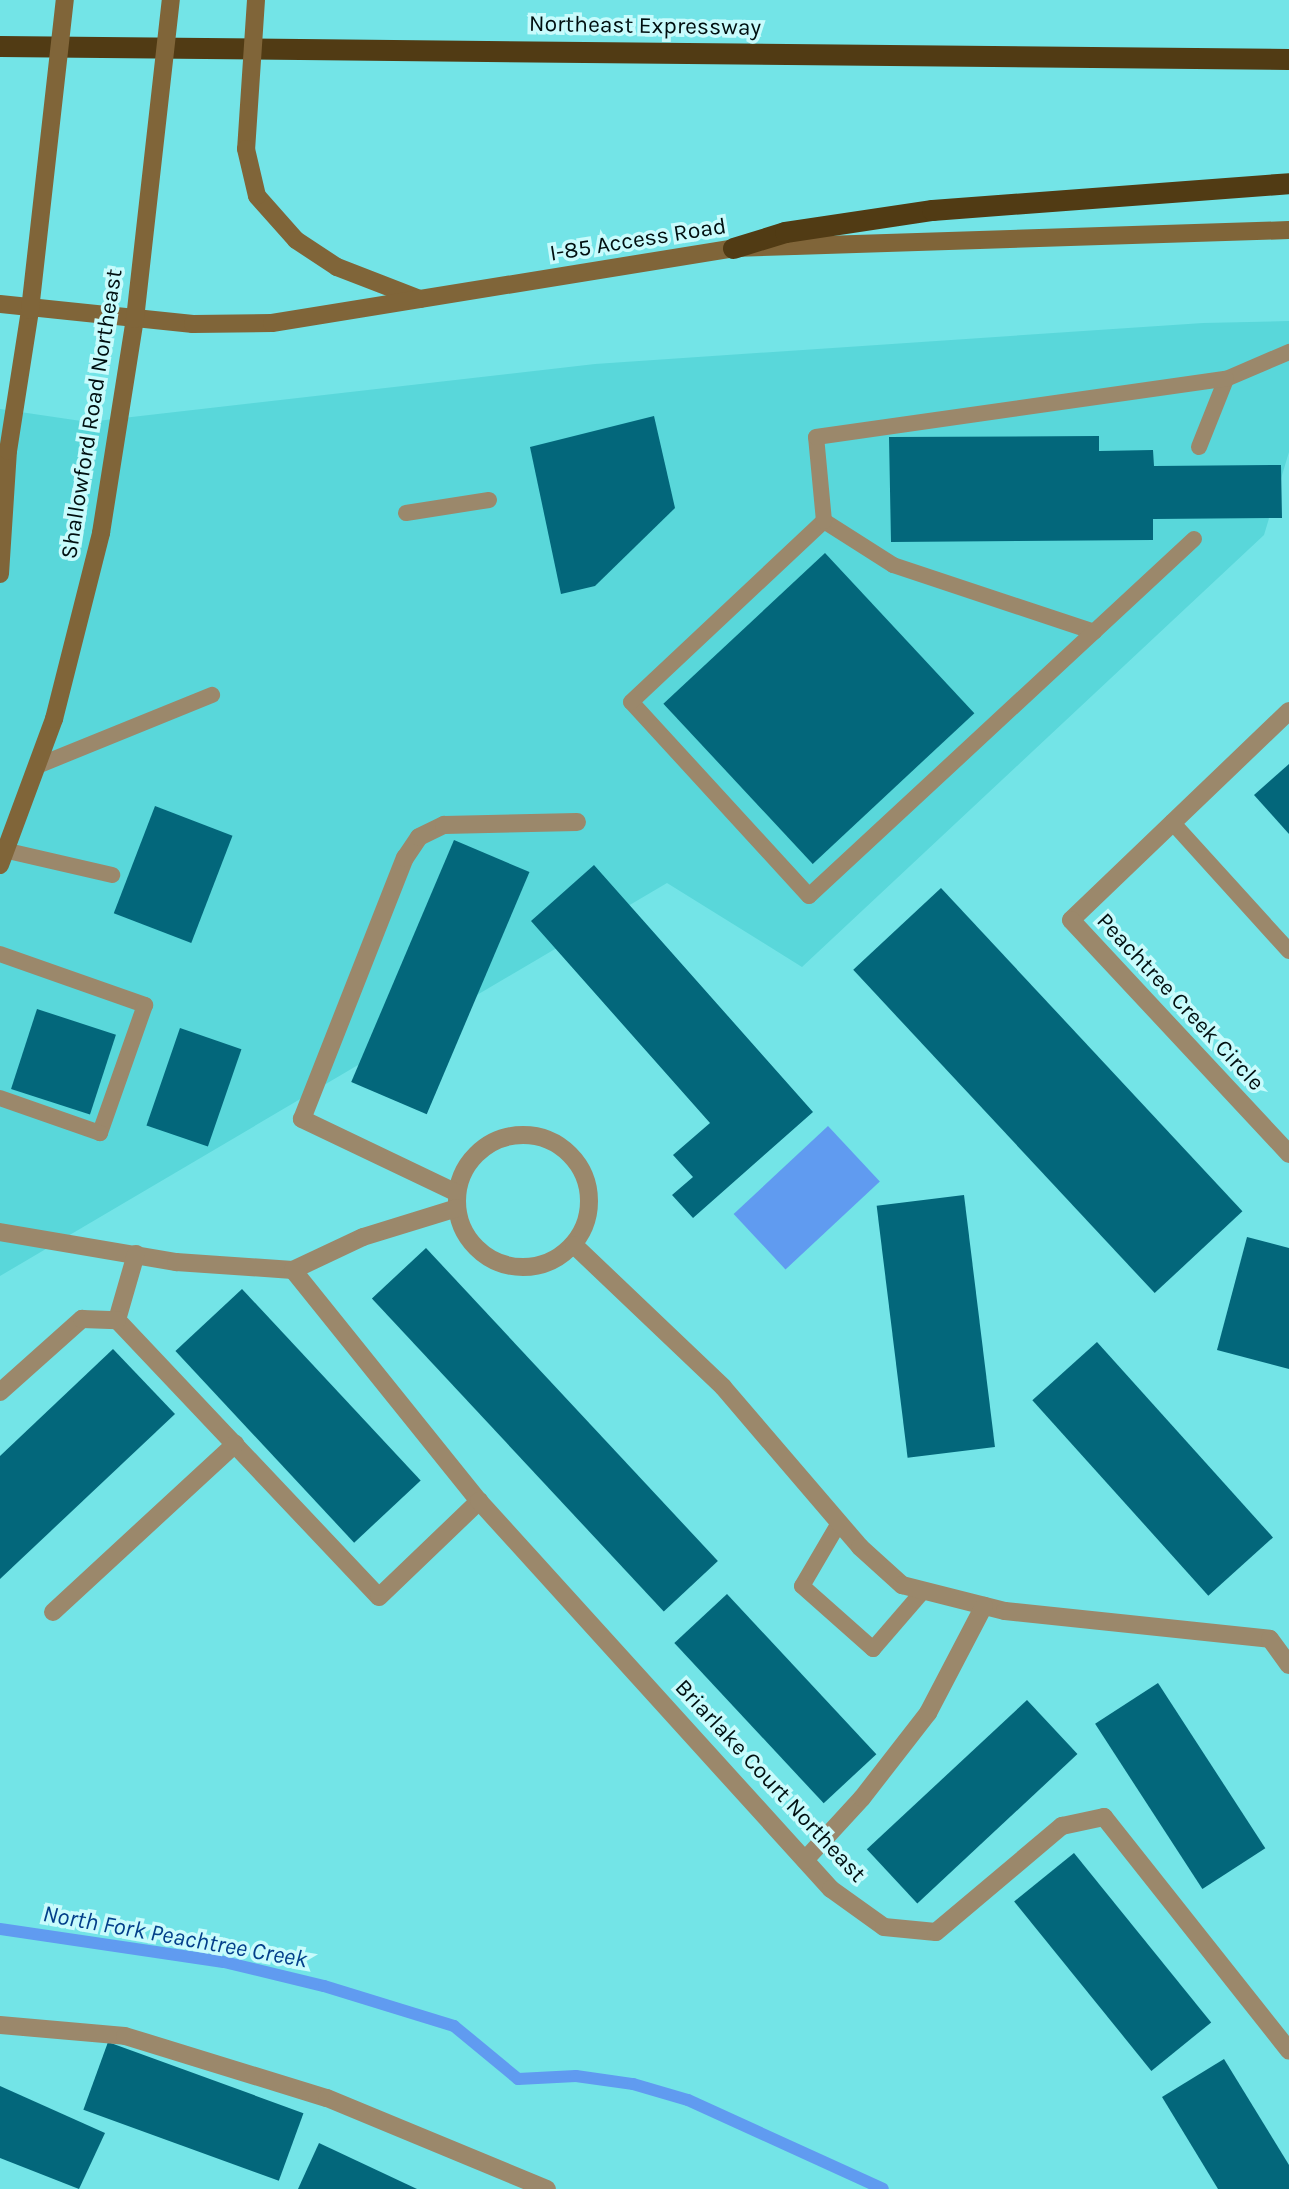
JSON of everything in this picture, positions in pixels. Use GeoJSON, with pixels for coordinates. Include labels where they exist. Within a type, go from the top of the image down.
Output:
{"type":"FeatureCollection","features":[{"type":"Feature","properties":{"kind":"highway","name":"Northeast Expressway"},"geometry":{"type":"LineString","coordinates":[[0,46],[1289,59]]}},
{"type":"Feature","properties":{"kind":"highway"},"geometry":{"type":"LineString","coordinates":[[733,248],[785,232],[932,210],[1289,183]]}},
{"type":"Feature","properties":{"kind":"main road"},"geometry":{"type":"LineString","coordinates":[[0,574],[8,451],[30,310],[65,0]]}},
{"type":"Feature","properties":{"kind":"main road","name":"Shallowford Road Northeast"},"geometry":{"type":"LineString","coordinates":[[4,858],[54,719],[101,533],[135,319],[171,0]]}},
{"type":"Feature","properties":{"kind":"main road"},"geometry":{"type":"LineString","coordinates":[[256,0],[246,149],[257,196],[296,240],[337,267],[423,300]]}},
{"type":"Feature","properties":{"kind":"main road","name":"I-85 Access Road"},"geometry":{"type":"LineString","coordinates":[[0,304],[30,310],[135,319],[272,323],[733,248],[1289,230]]}},
{"type":"Feature","properties":{"kind":"main road"},"geometry":{"type":"LineString","coordinates":[[0,431],[8,451]]}},
{"type":"Feature","properties":{"kind":"street","name":"Peachtree Creek Circle"},"geometry":{"type":"LineString","coordinates":[[1289,711],[1070,920],[1289,1154]]}},
{"type":"Feature","properties":{"kind":"street"},"geometry":{"type":"LineString","coordinates":[[457,1201],[302,1119],[405,858],[419,837],[444,825],[577,822]]}},
{"type":"Feature","properties":{"kind":"street"},"geometry":{"type":"LineString","coordinates":[[540,1136],[576,1160],[587,1181],[590,1203],[586,1226],[574,1245],[556,1259],[536,1267],[513,1268],[474,1247],[457,1201],[466,1167],[480,1151],[498,1139],[540,1136]]}},
{"type":"Feature","properties":{"kind":"street"},"geometry":{"type":"LineString","coordinates":[[0,1232],[176,1262],[293,1269],[363,1237],[457,1201]]}},
{"type":"Feature","properties":{"kind":"street"},"geometry":{"type":"LineString","coordinates":[[574,1245],[723,1387],[839,1523],[902,1586],[984,1606],[1270,1639],[1289,1665]]}},
{"type":"Feature","properties":{"kind":"street"},"geometry":{"type":"LineString","coordinates":[[117,1320],[136,1254]]}},
{"type":"Feature","properties":{"kind":"street","name":"Briarlake Court Northeast"},"geometry":{"type":"LineString","coordinates":[[293,1269],[479,1501],[831,1888],[884,1927],[936,1932],[1062,1826],[1104,1817],[1289,2050]]}},
{"type":"Feature","properties":{"kind":"street"},"geometry":{"type":"LineString","coordinates":[[0,1392],[82,1319],[117,1320],[379,1597],[479,1501]]}},
{"type":"Feature","properties":{"kind":"street"},"geometry":{"type":"LineString","coordinates":[[53,1612],[235,1444]]}},
{"type":"Feature","properties":{"kind":"street"},"geometry":{"type":"LineString","coordinates":[[804,1860],[862,1798],[928,1713],[984,1606]]}},
{"type":"Feature","properties":{"kind":"street"},"geometry":{"type":"LineString","coordinates":[[0,2025],[125,2036],[327,2098],[547,2189]]}},
{"type":"Feature","properties":{"kind":"lane"},"geometry":{"type":"LineString","coordinates":[[824,521],[816,437],[1226,379],[1289,352]]}},
{"type":"Feature","properties":{"kind":"lane"},"geometry":{"type":"LineString","coordinates":[[1199,447],[1226,379]]}},
{"type":"Feature","properties":{"kind":"lane"},"geometry":{"type":"LineString","coordinates":[[406,513],[489,500]]}},
{"type":"Feature","properties":{"kind":"lane"},"geometry":{"type":"LineString","coordinates":[[824,521],[631,702],[809,896],[1194,539]]}},
{"type":"Feature","properties":{"kind":"lane"},"geometry":{"type":"LineString","coordinates":[[824,521],[893,565],[1094,632]]}},
{"type":"Feature","properties":{"kind":"lane"},"geometry":{"type":"LineString","coordinates":[[37,766],[212,695]]}},
{"type":"Feature","properties":{"kind":"lane"},"geometry":{"type":"LineString","coordinates":[[1172,822],[1289,951]]}},
{"type":"Feature","properties":{"kind":"lane"},"geometry":{"type":"LineString","coordinates":[[4,858],[112,875]]}},
{"type":"Feature","properties":{"kind":"lane"},"geometry":{"type":"LineString","coordinates":[[0,954],[145,1005],[100,1133],[0,1098]]}},
{"type":"Feature","properties":{"kind":"lane"},"geometry":{"type":"LineString","coordinates":[[839,1523],[802,1586],[873,1649],[923,1591]]}},
{"type":"Feature","properties":{"kind":"shaded area"},"geometry":{"type":"Polygon","coordinates":[[[1289,321],[1289,452],[1264,535],[802,967],[667,883],[0,1276],[0,409],[88,422],[595,364],[1203,323],[1289,321]]]}},
{"type":"Feature","properties":{"kind":"shaded area"},"geometry":{"type":"Polygon","coordinates":[[[828,1126],[880,1182],[785,1270],[734,1214],[828,1126]]]}},
{"type":"Feature","properties":{"kind":"building"},"geometry":{"type":"Polygon","coordinates":[[[654,416],[675,508],[595,586],[561,594],[530,447],[654,416]]]}},
{"type":"Feature","properties":{"kind":"building"},"geometry":{"type":"Polygon","coordinates":[[[1099,436],[1099,451],[1153,450],[1154,466],[1281,465],[1282,518],[1153,519],[1153,540],[891,542],[889,437],[1099,436]]]}},
{"type":"Feature","properties":{"kind":"building"},"geometry":{"type":"Polygon","coordinates":[[[825,553],[974,713],[813,864],[663,704],[825,553]]]}},
{"type":"Feature","properties":{"kind":"building"},"geometry":{"type":"Polygon","coordinates":[[[1289,764],[1289,834],[1254,795],[1289,764]]]}},
{"type":"Feature","properties":{"kind":"building"},"geometry":{"type":"Polygon","coordinates":[[[155,806],[232,836],[191,943],[114,913],[155,806]]]}},
{"type":"Feature","properties":{"kind":"building"},"geometry":{"type":"Polygon","coordinates":[[[454,840],[529,872],[427,1114],[351,1082],[454,840]]]}},
{"type":"Feature","properties":{"kind":"building"},"geometry":{"type":"Polygon","coordinates":[[[594,865],[813,1112],[693,1218],[672,1195],[693,1177],[673,1155],[710,1123],[531,921],[594,865]]]}},
{"type":"Feature","properties":{"kind":"building"},"geometry":{"type":"Polygon","coordinates":[[[941,888],[1242,1211],[1155,1293],[853,970],[941,888]]]}},
{"type":"Feature","properties":{"kind":"building"},"geometry":{"type":"Polygon","coordinates":[[[37,1009],[116,1035],[90,1115],[11,1089],[37,1009]]]}},
{"type":"Feature","properties":{"kind":"building"},"geometry":{"type":"Polygon","coordinates":[[[180,1028],[241,1049],[208,1147],[146,1125],[180,1028]]]}},
{"type":"Feature","properties":{"kind":"building"},"geometry":{"type":"Polygon","coordinates":[[[964,1195],[995,1447],[908,1458],[877,1206],[964,1195]]]}},
{"type":"Feature","properties":{"kind":"building"},"geometry":{"type":"Polygon","coordinates":[[[1247,1237],[1289,1248],[1289,1369],[1217,1350],[1247,1237]]]}},
{"type":"Feature","properties":{"kind":"building"},"geometry":{"type":"Polygon","coordinates":[[[426,1248],[718,1561],[664,1611],[372,1298],[426,1248]]]}},
{"type":"Feature","properties":{"kind":"building"},"geometry":{"type":"Polygon","coordinates":[[[242,1289],[421,1481],[354,1543],[175,1351],[242,1289]]]}},
{"type":"Feature","properties":{"kind":"building"},"geometry":{"type":"Polygon","coordinates":[[[1097,1342],[1273,1537],[1208,1596],[1032,1400],[1097,1342]]]}},
{"type":"Feature","properties":{"kind":"building"},"geometry":{"type":"Polygon","coordinates":[[[113,1349],[175,1414],[0,1579],[0,1456],[113,1349]]]}},
{"type":"Feature","properties":{"kind":"building"},"geometry":{"type":"Polygon","coordinates":[[[727,1594],[876,1754],[824,1803],[674,1643],[727,1594]]]}},
{"type":"Feature","properties":{"kind":"building"},"geometry":{"type":"Polygon","coordinates":[[[1158,1683],[1265,1848],[1202,1889],[1095,1724],[1158,1683]]]}},
{"type":"Feature","properties":{"kind":"building"},"geometry":{"type":"Polygon","coordinates":[[[1027,1700],[1077,1754],[917,1903],[867,1849],[1027,1700]]]}},
{"type":"Feature","properties":{"kind":"building"},"geometry":{"type":"Polygon","coordinates":[[[1074,1853],[1211,2022],[1151,2071],[1014,1901],[1074,1853]]]}},
{"type":"Feature","properties":{"kind":"building"},"geometry":{"type":"Polygon","coordinates":[[[108,2042],[303,2113],[279,2181],[83,2110],[108,2042]]]}},
{"type":"Feature","properties":{"kind":"building"},"geometry":{"type":"Polygon","coordinates":[[[1224,2059],[1289,2165],[1289,2189],[1218,2189],[1162,2097],[1224,2059]]]}},
{"type":"Feature","properties":{"kind":"building"},"geometry":{"type":"Polygon","coordinates":[[[0,2086],[105,2133],[79,2189],[0,2158],[0,2086]]]}},
{"type":"Feature","properties":{"kind":"building"},"geometry":{"type":"Polygon","coordinates":[[[319,2143],[417,2189],[298,2189],[319,2143]]]}},
{"type":"Feature","properties":{"kind":"waterway","name":"North Fork Peachtree Creek"},"geometry":{"type":"LineString","coordinates":[[0,1929],[224,1962],[324,1986],[454,2026],[518,2079],[576,2076],[633,2084],[688,2100],[883,2189]]}}]}
